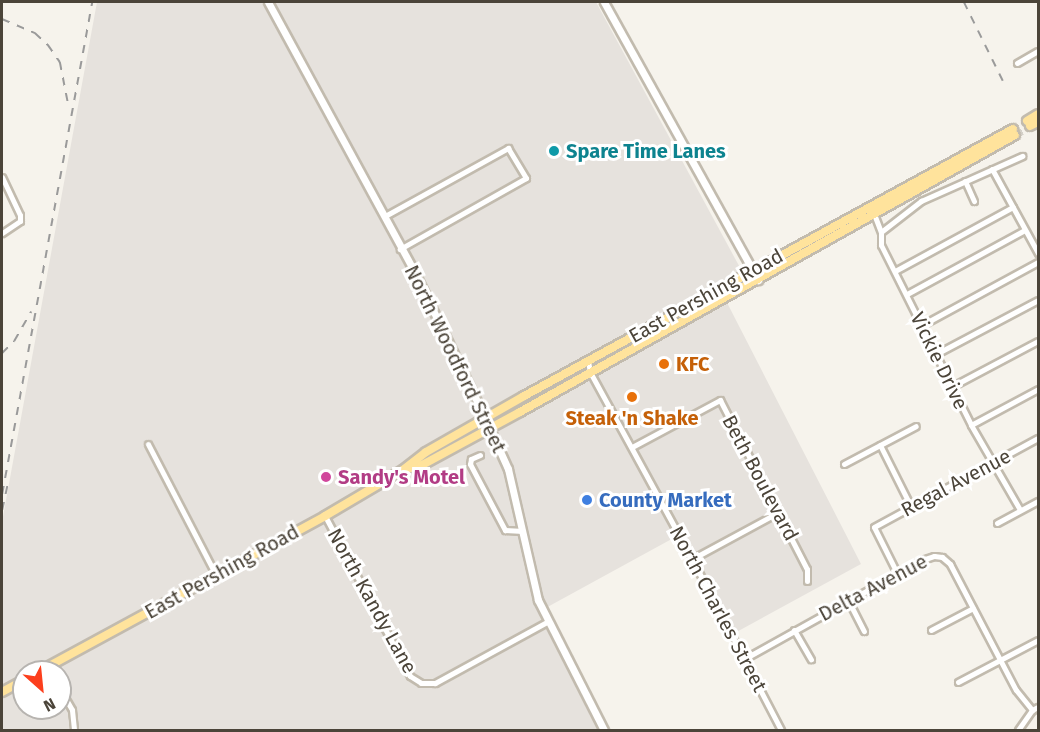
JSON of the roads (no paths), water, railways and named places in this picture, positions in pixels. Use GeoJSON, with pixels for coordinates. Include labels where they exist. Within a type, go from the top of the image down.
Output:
{"type":"FeatureCollection","features":[{"type":"Feature","properties":{"kind":"main road"},"geometry":{"type":"LineString","coordinates":[[1032,123],[1038,114]]}},
{"type":"Feature","properties":{"kind":"main road","name":"East Pershing Road"},"geometry":{"type":"LineString","coordinates":[[403,470],[422,465],[758,280],[873,211],[1014,132]]}},
{"type":"Feature","properties":{"kind":"main road","name":"East Pershing Road"},"geometry":{"type":"LineString","coordinates":[[66,660],[326,516],[403,470],[426,452],[485,418],[753,271],[873,211]]}},
{"type":"Feature","properties":{"kind":"street","name":"North Woodford Street"},"geometry":{"type":"LineString","coordinates":[[268,2],[431,304],[485,418],[508,469],[523,531],[530,575],[547,622],[604,730]]}},
{"type":"Feature","properties":{"kind":"street"},"geometry":{"type":"LineString","coordinates":[[604,2],[758,280]]}},
{"type":"Feature","properties":{"kind":"street"},"geometry":{"type":"LineString","coordinates":[[1017,63],[1038,51]]}},
{"type":"Feature","properties":{"kind":"street"},"geometry":{"type":"LineString","coordinates":[[385,216],[508,148],[526,178],[400,249]]}},
{"type":"Feature","properties":{"kind":"street"},"geometry":{"type":"LineString","coordinates":[[881,232],[921,201],[1022,156]]}},
{"type":"Feature","properties":{"kind":"street"},"geometry":{"type":"LineString","coordinates":[[992,170],[1038,253]]}},
{"type":"Feature","properties":{"kind":"street"},"geometry":{"type":"LineString","coordinates":[[2,177],[18,208],[20,221],[2,233]]}},
{"type":"Feature","properties":{"kind":"street"},"geometry":{"type":"LineString","coordinates":[[965,181],[974,201]]}},
{"type":"Feature","properties":{"kind":"street"},"geometry":{"type":"LineString","coordinates":[[895,272],[1013,207]]}},
{"type":"Feature","properties":{"kind":"street","name":"Vickie Drive"},"geometry":{"type":"LineString","coordinates":[[873,211],[881,232],[881,245],[951,387],[1020,510]]}},
{"type":"Feature","properties":{"kind":"street"},"geometry":{"type":"LineString","coordinates":[[907,294],[1025,230]]}},
{"type":"Feature","properties":{"kind":"street"},"geometry":{"type":"LineString","coordinates":[[922,325],[1038,262]]}},
{"type":"Feature","properties":{"kind":"street"},"geometry":{"type":"LineString","coordinates":[[936,354],[1038,300]]}},
{"type":"Feature","properties":{"kind":"street"},"geometry":{"type":"LineString","coordinates":[[951,387],[1038,341]]}},
{"type":"Feature","properties":{"kind":"street","name":"North Charles Street"},"geometry":{"type":"LineString","coordinates":[[588,361],[590,372],[692,559],[781,730]]}},
{"type":"Feature","properties":{"kind":"street"},"geometry":{"type":"LineString","coordinates":[[971,425],[1038,389]]}},
{"type":"Feature","properties":{"kind":"street","name":"Beth Boulevard"},"geometry":{"type":"LineString","coordinates":[[632,447],[720,400],[807,569],[807,581]]}},
{"type":"Feature","properties":{"kind":"street"},"geometry":{"type":"LineString","coordinates":[[844,464],[916,426]]}},
{"type":"Feature","properties":{"kind":"street","name":"Regal Avenue"},"geometry":{"type":"LineString","coordinates":[[897,573],[874,528],[1038,438]]}},
{"type":"Feature","properties":{"kind":"street"},"geometry":{"type":"LineString","coordinates":[[148,444],[216,575]]}},
{"type":"Feature","properties":{"kind":"street"},"geometry":{"type":"LineString","coordinates":[[880,445],[912,507]]}},
{"type":"Feature","properties":{"kind":"street"},"geometry":{"type":"LineString","coordinates":[[480,455],[471,459],[471,464],[505,530],[523,531]]}},
{"type":"Feature","properties":{"kind":"street"},"geometry":{"type":"LineString","coordinates":[[997,523],[1038,501]]}},
{"type":"Feature","properties":{"kind":"street"},"geometry":{"type":"LineString","coordinates":[[692,559],[779,512]]}},
{"type":"Feature","properties":{"kind":"street","name":"North Kandy Lane"},"geometry":{"type":"LineString","coordinates":[[326,516],[410,676],[421,683],[430,684],[441,680],[547,622]]}},
{"type":"Feature","properties":{"kind":"street","name":"Delta Avenue"},"geometry":{"type":"LineString","coordinates":[[744,659],[922,560],[934,556],[942,557],[950,564],[1016,690],[1032,710]]}},
{"type":"Feature","properties":{"kind":"street"},"geometry":{"type":"LineString","coordinates":[[848,600],[864,631]]}},
{"type":"Feature","properties":{"kind":"street"},"geometry":{"type":"LineString","coordinates":[[931,630],[973,608]]}},
{"type":"Feature","properties":{"kind":"street"},"geometry":{"type":"LineString","coordinates":[[794,630],[811,659]]}},
{"type":"Feature","properties":{"kind":"street"},"geometry":{"type":"LineString","coordinates":[[958,682],[1038,640]]}},
{"type":"Feature","properties":{"kind":"street"},"geometry":{"type":"LineString","coordinates":[[1018,730],[1032,710],[1038,706]]}},
{"type":"Feature","properties":{"kind":"street"},"geometry":{"type":"LineString","coordinates":[[72,710],[74,730]]}},
{"type":"Feature","properties":{"kind":"tunnel"},"geometry":{"type":"LineString","coordinates":[[1015,135],[1030,126]]}},
{"type":"Feature","properties":{"kind":"railway"},"geometry":{"type":"LineString","coordinates":[[2,494],[92,2]]}},
{"type":"Feature","properties":{"kind":"railway"},"geometry":{"type":"LineString","coordinates":[[964,2],[1005,85]]}},
{"type":"Feature","properties":{"kind":"railway"},"geometry":{"type":"LineString","coordinates":[[2,19],[35,33],[48,45],[60,62],[69,108]]}},
{"type":"Feature","properties":{"kind":"railway"},"geometry":{"type":"LineString","coordinates":[[2,353],[14,341],[31,311]]}},
{"type":"Feature","properties":{"kind":"railway"},"geometry":{"type":"LineString","coordinates":[[2,510],[7,486]]}},
{"type":"Feature","properties":{"kind":"place","name":"Spare Time Lanes"},"geometry":{"type":"Point","coordinates":[554,151]}},
{"type":"Feature","properties":{"kind":"place","name":"KFC"},"geometry":{"type":"Point","coordinates":[664,364]}},
{"type":"Feature","properties":{"kind":"place","name":"Steak 'n Shake"},"geometry":{"type":"Point","coordinates":[632,397]}},
{"type":"Feature","properties":{"kind":"place","name":"Sandy's Motel"},"geometry":{"type":"Point","coordinates":[326,477]}},
{"type":"Feature","properties":{"kind":"place","name":"County Market"},"geometry":{"type":"Point","coordinates":[587,500]}}]}
